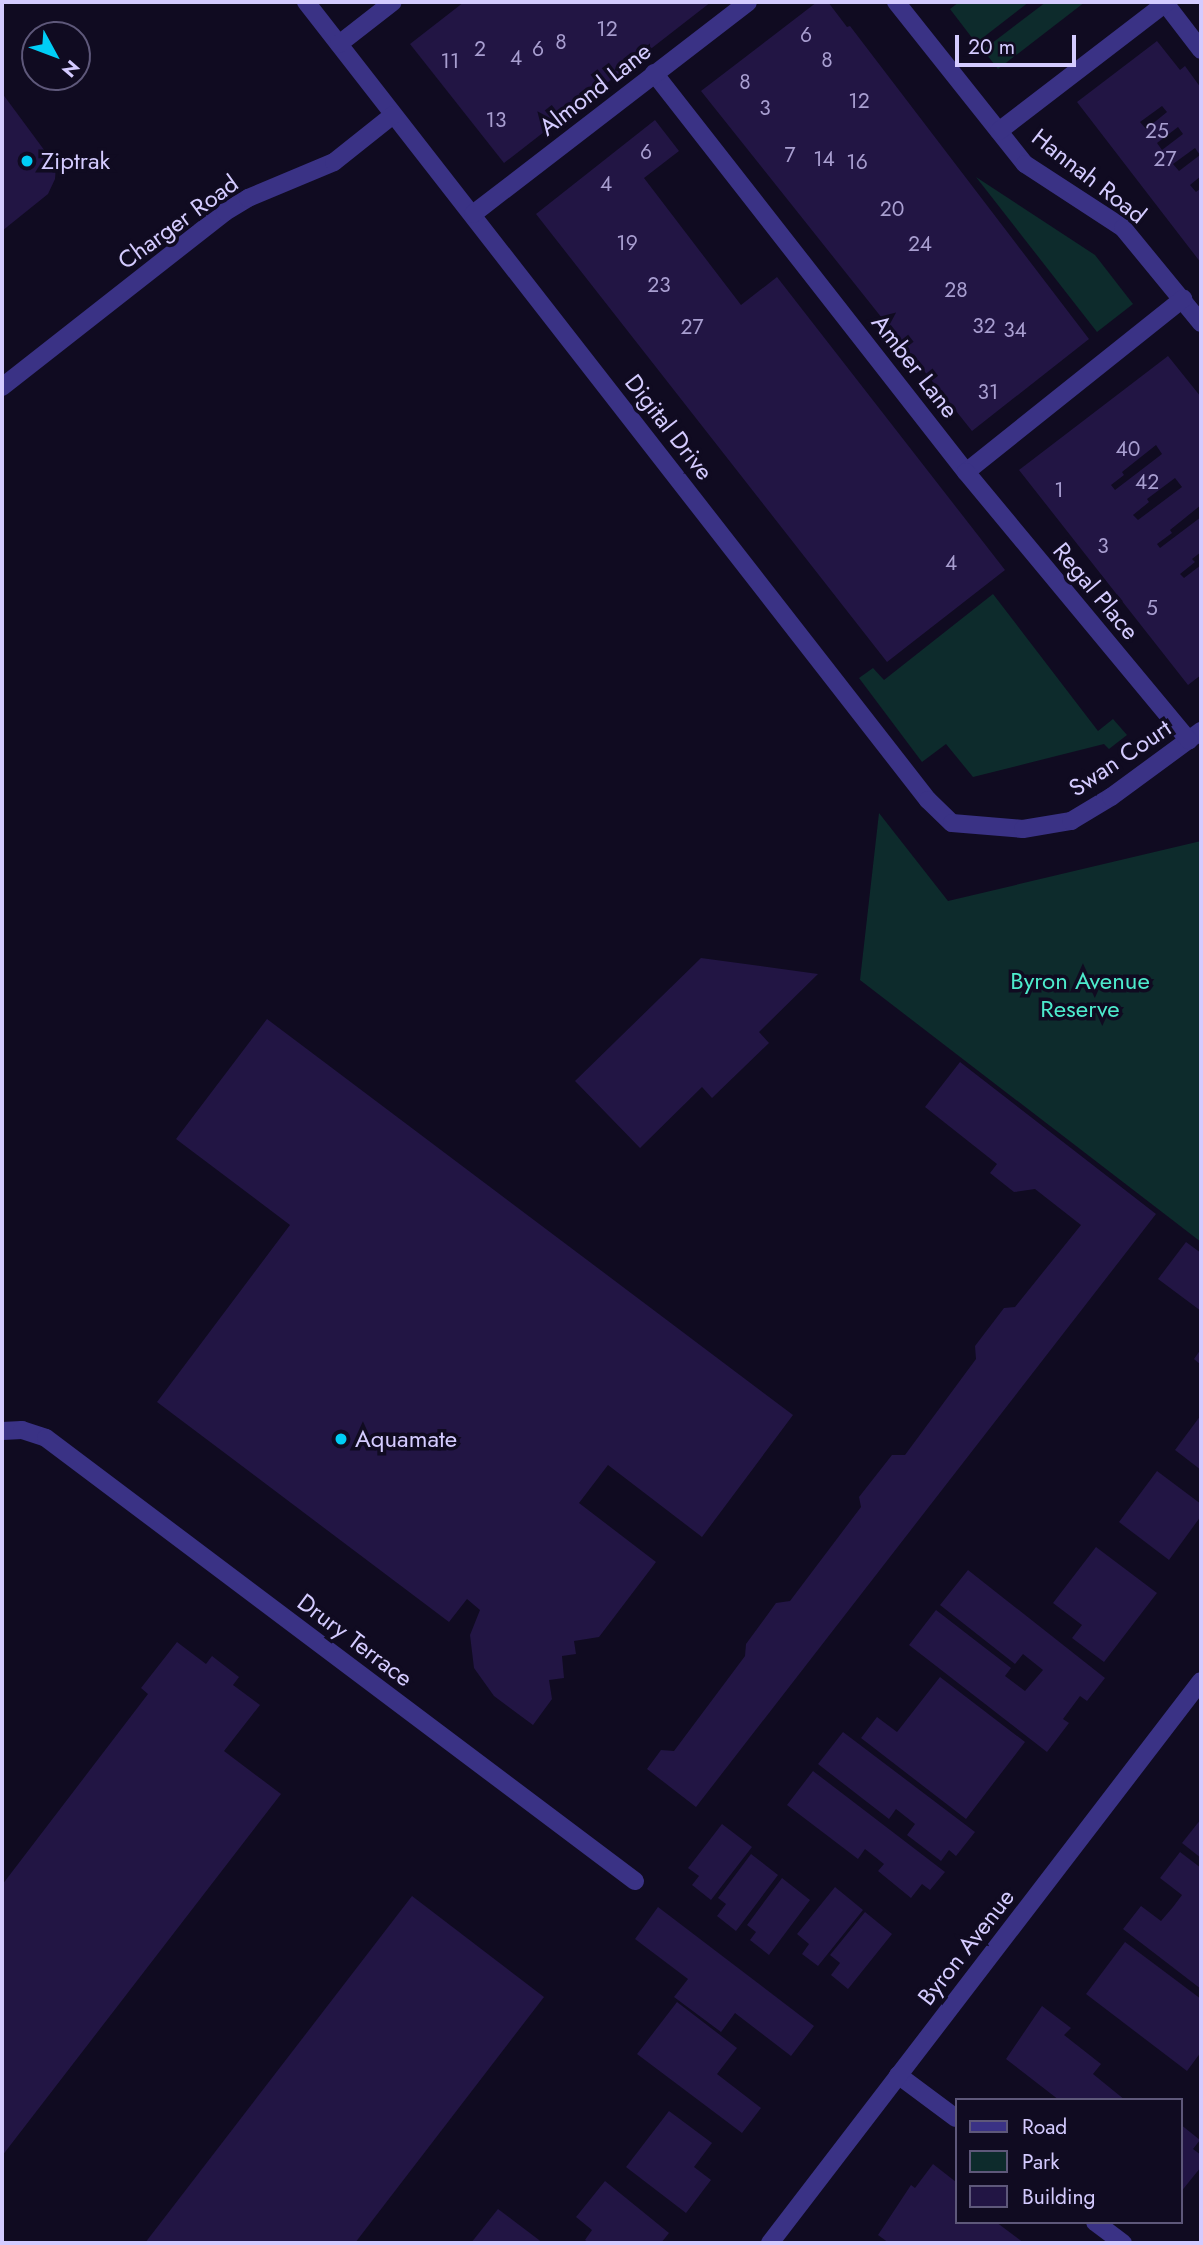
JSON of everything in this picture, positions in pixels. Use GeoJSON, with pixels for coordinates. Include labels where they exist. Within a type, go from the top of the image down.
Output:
{"type":"FeatureCollection","features":[{"type":"Feature","properties":{"kind":"street","name":"Digital Drive"},"geometry":{"type":"LineString","coordinates":[[306,2],[928,800],[952,823],[1023,829]]}},
{"type":"Feature","properties":{"kind":"street"},"geometry":{"type":"LineString","coordinates":[[339,44],[393,2]]}},
{"type":"Feature","properties":{"kind":"street","name":"Almond Lane"},"geometry":{"type":"LineString","coordinates":[[472,214],[748,2]]}},
{"type":"Feature","properties":{"kind":"street","name":"Hannah Road"},"geometry":{"type":"LineString","coordinates":[[896,2],[1025,164],[1123,228],[1201,323]]}},
{"type":"Feature","properties":{"kind":"street"},"geometry":{"type":"LineString","coordinates":[[999,131],[1166,2],[1201,50]]}},
{"type":"Feature","properties":{"kind":"street","name":"Amber Lane"},"geometry":{"type":"LineString","coordinates":[[654,73],[966,472]]}},
{"type":"Feature","properties":{"kind":"street","name":"Charger Road"},"geometry":{"type":"LineString","coordinates":[[2,387],[225,212],[248,198],[334,162],[393,114]]}},
{"type":"Feature","properties":{"kind":"street"},"geometry":{"type":"LineString","coordinates":[[966,472],[1183,299]]}},
{"type":"Feature","properties":{"kind":"street","name":"Regal Place"},"geometry":{"type":"LineString","coordinates":[[966,472],[1195,736]]}},
{"type":"Feature","properties":{"kind":"street","name":"Swan Court"},"geometry":{"type":"LineString","coordinates":[[1023,829],[1071,821],[1111,797],[1195,736]]}},
{"type":"Feature","properties":{"kind":"street","name":"Drury Terrace"},"geometry":{"type":"LineString","coordinates":[[2,1431],[22,1430],[46,1438],[635,1881]]}},
{"type":"Feature","properties":{"kind":"street","name":"Byron Avenue"},"geometry":{"type":"LineString","coordinates":[[770,2243],[1201,1681]]}},
{"type":"Feature","properties":{"kind":"street"},"geometry":{"type":"LineString","coordinates":[[898,2075],[954,2117]]}},
{"type":"Feature","properties":{"kind":"street"},"geometry":{"type":"LineString","coordinates":[[1098,2224],[1123,2243]]}},
{"type":"Feature","properties":{"kind":"green space"},"geometry":{"type":"Polygon","coordinates":[[[959,2],[1029,2],[976,43],[950,9],[959,2]]]}},
{"type":"Feature","properties":{"kind":"green space"},"geometry":{"type":"Polygon","coordinates":[[[1046,2],[1085,2],[998,69],[983,50],[1046,2]]]}},
{"type":"Feature","properties":{"kind":"green space"},"geometry":{"type":"Polygon","coordinates":[[[976,177],[1095,255],[1133,304],[1097,332],[976,177]]]}},
{"type":"Feature","properties":{"kind":"green space"},"geometry":{"type":"Polygon","coordinates":[[[993,594],[1098,731],[1113,719],[1127,735],[1109,749],[1104,744],[973,777],[946,744],[922,762],[859,678],[873,668],[884,680],[993,594]]]}},
{"type":"Feature","properties":{"kind":"green space","name":"Byron Avenue Reserve"},"geometry":{"type":"Polygon","coordinates":[[[879,813],[948,901],[1201,841],[1201,1242],[860,980],[879,813]]]}},
{"type":"Feature","properties":{"kind":"building"},"geometry":{"type":"Polygon","coordinates":[[[464,2],[711,2],[504,163],[410,44],[464,2]]]}},
{"type":"Feature","properties":{"kind":"building"},"geometry":{"type":"Polygon","coordinates":[[[817,2],[828,2],[847,27],[850,26],[1089,339],[972,431],[701,91],[817,2]]]}},
{"type":"Feature","properties":{"kind":"building"},"geometry":{"type":"Polygon","coordinates":[[[1157,41],[1180,70],[1185,66],[1201,88],[1201,176],[1190,185],[1196,192],[1201,188],[1201,263],[1077,102],[1157,41]],[[1162,106],[1140,122],[1146,129],[1167,112],[1162,106]],[[1178,127],[1157,143],[1162,150],[1183,134],[1178,127]],[[1195,148],[1173,164],[1179,171],[1200,155],[1195,148]]]}},
{"type":"Feature","properties":{"kind":"building","name":"Ziptrak"},"geometry":{"type":"Polygon","coordinates":[[[2,93],[56,166],[55,179],[48,194],[2,231],[2,93]]]}},
{"type":"Feature","properties":{"kind":"building"},"geometry":{"type":"Polygon","coordinates":[[[655,120],[679,151],[644,178],[741,305],[777,277],[1005,570],[887,662],[536,214],[655,120]]]}},
{"type":"Feature","properties":{"kind":"building"},"geometry":{"type":"Polygon","coordinates":[[[1168,356],[1201,397],[1201,505],[1157,544],[1160,548],[1201,517],[1201,552],[1192,559],[1195,562],[1180,574],[1184,578],[1201,565],[1201,675],[1188,685],[1019,470],[1168,356]],[[1156,445],[1122,472],[1124,475],[1111,485],[1115,490],[1162,454],[1156,445]],[[1175,478],[1147,499],[1149,502],[1133,515],[1138,520],[1182,487],[1175,478]]]}},
{"type":"Feature","properties":{"kind":"building"},"geometry":{"type":"Polygon","coordinates":[[[701,958],[818,974],[759,1032],[769,1043],[712,1098],[702,1087],[640,1148],[575,1081],[701,958]]]}},
{"type":"Feature","properties":{"kind":"building"},"geometry":{"type":"Polygon","coordinates":[[[267,1019],[793,1415],[702,1537],[608,1465],[579,1503],[656,1562],[599,1637],[574,1641],[576,1654],[562,1656],[564,1678],[549,1680],[552,1699],[533,1725],[494,1696],[474,1668],[470,1635],[480,1610],[467,1599],[449,1622],[157,1402],[290,1225],[176,1139],[267,1019]]]}},
{"type":"Feature","properties":{"kind":"building"},"geometry":{"type":"Polygon","coordinates":[[[960,1062],[1156,1214],[696,1807],[647,1769],[661,1750],[674,1751],[745,1656],[746,1644],[776,1603],[790,1601],[861,1507],[859,1497],[892,1455],[905,1455],[976,1359],[975,1346],[1004,1308],[1015,1307],[1081,1225],[1035,1189],[1014,1192],[990,1173],[997,1164],[925,1107],[960,1062]]]}},
{"type":"Feature","properties":{"kind":"building"},"geometry":{"type":"Polygon","coordinates":[[[1186,1242],[1201,1253],[1201,1311],[1158,1279],[1186,1242]]]}},
{"type":"Feature","properties":{"kind":"building"},"geometry":{"type":"Polygon","coordinates":[[[1201,1349],[1201,1365],[1194,1359],[1201,1349]]]}},
{"type":"Feature","properties":{"kind":"building"},"geometry":{"type":"Polygon","coordinates":[[[1201,1415],[1201,1470],[1175,1450],[1201,1415]]]}},
{"type":"Feature","properties":{"kind":"building"},"geometry":{"type":"Polygon","coordinates":[[[1157,1471],[1201,1504],[1201,1516],[1169,1560],[1119,1522],[1157,1471]]]}},
{"type":"Feature","properties":{"kind":"building"},"geometry":{"type":"Polygon","coordinates":[[[1096,1547],[1157,1593],[1104,1662],[1072,1638],[1082,1625],[1053,1603],[1096,1547]]]}},
{"type":"Feature","properties":{"kind":"building"},"geometry":{"type":"Polygon","coordinates":[[[968,1570],[1105,1678],[1087,1701],[1080,1696],[1063,1719],[1069,1723],[1047,1752],[909,1645],[936,1610],[1011,1668],[1005,1676],[1025,1691],[1043,1670],[1023,1654],[1015,1664],[940,1605],[968,1570]]]}},
{"type":"Feature","properties":{"kind":"building"},"geometry":{"type":"Polygon","coordinates":[[[177,1642],[206,1664],[212,1656],[239,1677],[233,1685],[260,1705],[224,1751],[281,1794],[2,2156],[2,1885],[148,1694],[141,1688],[177,1642]]]}},
{"type":"Feature","properties":{"kind":"building"},"geometry":{"type":"Polygon","coordinates":[[[940,1677],[1025,1742],[966,1819],[861,1738],[877,1717],[897,1732],[940,1677]]]}},
{"type":"Feature","properties":{"kind":"building"},"geometry":{"type":"Polygon","coordinates":[[[843,1732],[975,1832],[956,1856],[949,1850],[941,1861],[907,1835],[915,1824],[896,1809],[889,1819],[818,1764],[843,1732]]]}},
{"type":"Feature","properties":{"kind":"building"},"geometry":{"type":"Polygon","coordinates":[[[813,1771],[945,1872],[930,1890],[922,1884],[911,1898],[878,1871],[884,1864],[865,1849],[858,1859],[787,1805],[813,1771]]]}},
{"type":"Feature","properties":{"kind":"building"},"geometry":{"type":"Polygon","coordinates":[[[1201,1819],[1201,1858],[1182,1843],[1201,1819]]]}},
{"type":"Feature","properties":{"kind":"building"},"geometry":{"type":"Polygon","coordinates":[[[722,1824],[752,1847],[711,1900],[692,1885],[699,1876],[688,1868],[722,1824]]]}},
{"type":"Feature","properties":{"kind":"building"},"geometry":{"type":"Polygon","coordinates":[[[1180,1852],[1201,1868],[1201,1989],[1123,1929],[1141,1906],[1161,1921],[1182,1895],[1160,1878],[1180,1852]]]}},
{"type":"Feature","properties":{"kind":"building"},"geometry":{"type":"Polygon","coordinates":[[[751,1854],[778,1875],[736,1931],[717,1916],[726,1904],[718,1898],[751,1854]]]}},
{"type":"Feature","properties":{"kind":"building"},"geometry":{"type":"Polygon","coordinates":[[[782,1878],[810,1900],[769,1955],[750,1940],[756,1932],[747,1925],[782,1878]]]}},
{"type":"Feature","properties":{"kind":"building"},"geometry":{"type":"Polygon","coordinates":[[[835,1887],[863,1910],[818,1966],[802,1954],[809,1944],[797,1934],[835,1887]]]}},
{"type":"Feature","properties":{"kind":"building"},"geometry":{"type":"Polygon","coordinates":[[[412,1896],[544,1997],[355,2243],[145,2243],[412,1896]]]}},
{"type":"Feature","properties":{"kind":"building"},"geometry":{"type":"Polygon","coordinates":[[[658,1907],[814,2026],[791,2056],[735,2013],[721,2032],[674,1997],[688,1979],[635,1939],[658,1907]]]}},
{"type":"Feature","properties":{"kind":"building"},"geometry":{"type":"Polygon","coordinates":[[[865,1912],[892,1934],[848,1989],[831,1975],[840,1963],[830,1955],[865,1912]]]}},
{"type":"Feature","properties":{"kind":"building"},"geometry":{"type":"Polygon","coordinates":[[[1125,1942],[1201,1999],[1201,2052],[1187,2071],[1086,1994],[1125,1942]]]}},
{"type":"Feature","properties":{"kind":"building"},"geometry":{"type":"Polygon","coordinates":[[[677,2002],[737,2048],[717,2074],[761,2108],[742,2133],[637,2054],[677,2002]]]}},
{"type":"Feature","properties":{"kind":"building"},"geometry":{"type":"Polygon","coordinates":[[[1042,2006],[1071,2028],[1064,2035],[1101,2064],[1093,2074],[1123,2098],[1056,2098],[1006,2059],[1042,2006]]]}},
{"type":"Feature","properties":{"kind":"building"},"geometry":{"type":"Polygon","coordinates":[[[669,2111],[712,2143],[694,2167],[711,2180],[686,2213],[626,2167],[669,2111]]]}},
{"type":"Feature","properties":{"kind":"building"},"geometry":{"type":"Polygon","coordinates":[[[1182,2126],[1200,2140],[1193,2149],[1201,2155],[1201,2167],[1182,2191],[1182,2126]]]}},
{"type":"Feature","properties":{"kind":"building"},"geometry":{"type":"Polygon","coordinates":[[[933,2164],[954,2180],[954,2224],[999,2224],[1024,2243],[889,2243],[878,2235],[911,2185],[915,2188],[933,2164]]]}},
{"type":"Feature","properties":{"kind":"building"},"geometry":{"type":"Polygon","coordinates":[[[605,2181],[669,2233],[661,2243],[589,2243],[585,2240],[592,2230],[576,2217],[605,2181]]]}},
{"type":"Feature","properties":{"kind":"building"},"geometry":{"type":"Polygon","coordinates":[[[498,2209],[543,2243],[471,2243],[498,2209]]]}},
{"type":"Feature","properties":{"kind":"place","name":"Ziptrak"},"geometry":{"type":"Point","coordinates":[27,161]}},
{"type":"Feature","properties":{"kind":"place","name":"Aquamate"},"geometry":{"type":"Point","coordinates":[341,1439]}}]}
